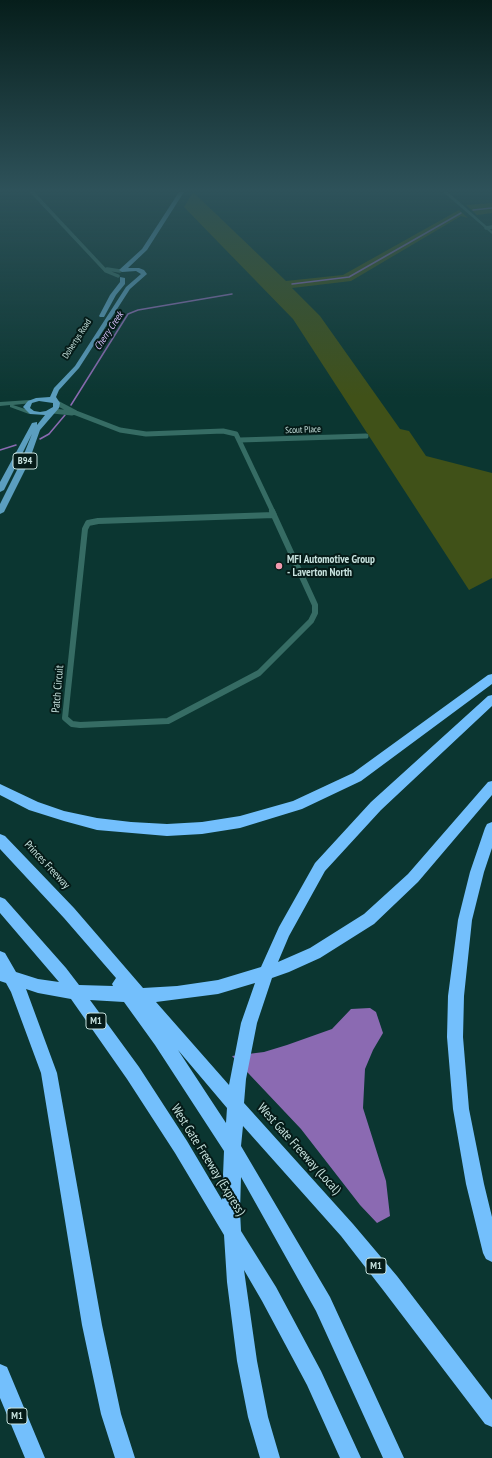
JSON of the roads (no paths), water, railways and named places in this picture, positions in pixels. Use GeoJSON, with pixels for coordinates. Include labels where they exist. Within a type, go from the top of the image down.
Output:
{"type":"FeatureCollection","features":[{"type":"Feature","properties":{"kind":"highway"},"geometry":{"type":"LineString","coordinates":[[0,789],[34,806],[64,816],[97,824],[167,830],[202,828],[240,822],[297,805],[357,777],[492,678]]}},
{"type":"Feature","properties":{"kind":"highway"},"geometry":{"type":"LineString","coordinates":[[270,1458],[258,1417],[247,1361],[236,1282],[231,1211],[233,1142],[238,1079],[249,1023],[266,973],[284,932],[320,867],[343,840],[376,806],[492,699]]}},
{"type":"Feature","properties":{"kind":"highway"},"geometry":{"type":"LineString","coordinates":[[0,974],[38,986],[72,992],[145,995],[177,994],[218,987],[284,967],[315,953],[369,919],[413,878],[492,786]]}},
{"type":"Feature","properties":{"kind":"highway"},"geometry":{"type":"LineString","coordinates":[[492,828],[465,920],[456,996],[455,1038],[461,1109],[475,1184],[492,1253]]}},
{"type":"Feature","properties":{"kind":"highway","name":"Princes Freeway"},"geometry":{"type":"LineString","coordinates":[[0,840],[69,913]]}},
{"type":"Feature","properties":{"kind":"highway","name":"West Gate Freeway (Express)"},"geometry":{"type":"LineString","coordinates":[[0,903],[61,973],[133,1073],[181,1147],[269,1294],[314,1378],[351,1458]]}},
{"type":"Feature","properties":{"kind":"highway","name":"West Gate Freeway (Local)"},"geometry":{"type":"LineString","coordinates":[[69,913],[252,1124],[347,1230],[492,1417]]}},
{"type":"Feature","properties":{"kind":"highway","name":"M1"},"geometry":{"type":"LineString","coordinates":[[69,913],[161,1039],[243,1164],[323,1304],[394,1458]]}},
{"type":"Feature","properties":{"kind":"highway"},"geometry":{"type":"LineString","coordinates":[[0,958],[17,987],[49,1073],[92,1324],[111,1414],[125,1458]]}},
{"type":"Feature","properties":{"kind":"highway","name":"M1"},"geometry":{"type":"LineString","coordinates":[[0,1374],[35,1458]]}},
{"type":"Feature","properties":{"kind":"main road","name":"Dohertys Road"},"geometry":{"type":"LineString","coordinates":[[32,401],[51,387],[67,371],[111,299],[122,284],[121,274],[134,260]]}},
{"type":"Feature","properties":{"kind":"main road"},"geometry":{"type":"LineString","coordinates":[[121,274],[132,279],[139,278],[144,274],[138,265],[143,260]]}},
{"type":"Feature","properties":{"kind":"main road"},"geometry":{"type":"LineString","coordinates":[[121,274],[133,269],[140,270]]}},
{"type":"Feature","properties":{"kind":"main road","name":"Dohertys Road"},"geometry":{"type":"LineString","coordinates":[[56,402],[53,397],[56,389],[77,367],[125,292],[139,278]]}},
{"type":"Feature","properties":{"kind":"main road"},"geometry":{"type":"LineString","coordinates":[[32,401],[43,398],[56,402]]}},
{"type":"Feature","properties":{"kind":"main road","name":"B94"},"geometry":{"type":"LineString","coordinates":[[0,490],[36,419],[26,407],[32,401]]}},
{"type":"Feature","properties":{"kind":"main road","name":"B94"},"geometry":{"type":"LineString","coordinates":[[0,512],[24,464],[38,430],[56,408],[56,402]]}},
{"type":"Feature","properties":{"kind":"main road"},"geometry":{"type":"LineString","coordinates":[[30,412],[44,414],[52,411]]}},
{"type":"Feature","properties":{"kind":"street"},"geometry":{"type":"LineString","coordinates":[[97,260],[109,273],[121,274]]}},
{"type":"Feature","properties":{"kind":"street"},"geometry":{"type":"LineString","coordinates":[[2,404],[32,401]]}},
{"type":"Feature","properties":{"kind":"street"},"geometry":{"type":"LineString","coordinates":[[56,402],[76,413],[120,430],[146,434],[228,432],[236,434],[240,440]]}},
{"type":"Feature","properties":{"kind":"street"},"geometry":{"type":"LineString","coordinates":[[2,404],[30,412]]}},
{"type":"Feature","properties":{"kind":"street"},"geometry":{"type":"LineString","coordinates":[[52,411],[76,413]]}},
{"type":"Feature","properties":{"kind":"street","name":"Scout Place"},"geometry":{"type":"LineString","coordinates":[[240,440],[366,436]]}},
{"type":"Feature","properties":{"kind":"street","name":"Patch Circuit"},"geometry":{"type":"LineString","coordinates":[[240,440],[315,605],[315,613],[312,621],[260,673],[168,721],[80,725],[68,722],[65,714],[85,529],[88,523],[98,521],[274,515]]}},
{"type":"Feature","properties":{"kind":"waterway","name":"Cherry Creek"},"geometry":{"type":"LineString","coordinates":[[292,284],[349,277],[379,260]]}},
{"type":"Feature","properties":{"kind":"waterway","name":"Cherry Creek"},"geometry":{"type":"LineString","coordinates":[[71,405],[128,314],[138,310],[232,294]]}},
{"type":"Feature","properties":{"kind":"waterway","name":"Cherry Creek"},"geometry":{"type":"LineString","coordinates":[[40,439],[49,434],[65,415]]}},
{"type":"Feature","properties":{"kind":"waterway","name":"Cherry Creek"},"geometry":{"type":"LineString","coordinates":[[0,450],[16,445]]}},
{"type":"Feature","properties":{"kind":"place","name":"MFI Automotive Group - Laverton North"},"geometry":{"type":"Point","coordinates":[279,566]}}]}
